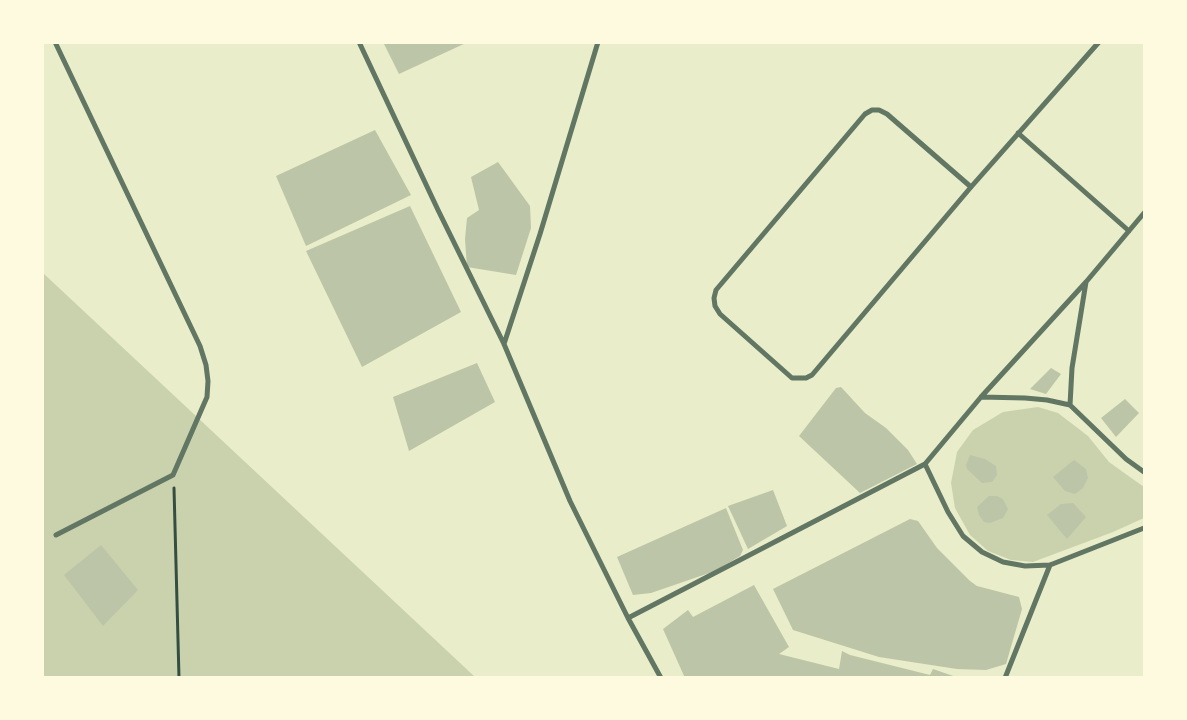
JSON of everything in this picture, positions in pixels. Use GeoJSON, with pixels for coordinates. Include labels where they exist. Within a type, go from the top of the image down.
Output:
{"type":"FeatureCollection","features":[{"type":"Feature","properties":{"kind":"street"},"geometry":{"type":"LineString","coordinates":[[55,42],[200,346],[206,365],[208,381],[207,397],[173,475],[56,535]]}},
{"type":"Feature","properties":{"kind":"street"},"geometry":{"type":"LineString","coordinates":[[359,42],[504,344],[570,501],[628,618],[661,678]]}},
{"type":"Feature","properties":{"kind":"street"},"geometry":{"type":"LineString","coordinates":[[504,344],[540,234],[598,42]]}},
{"type":"Feature","properties":{"kind":"street"},"geometry":{"type":"LineString","coordinates":[[971,187],[887,114],[879,110],[872,110],[865,114],[716,290],[714,298],[716,306],[720,314],[792,378],[806,378],[812,375],[971,187],[1099,42]]}},
{"type":"Feature","properties":{"kind":"street"},"geometry":{"type":"LineString","coordinates":[[1018,134],[1129,231]]}},
{"type":"Feature","properties":{"kind":"street"},"geometry":{"type":"LineString","coordinates":[[628,618],[925,464],[1086,282],[1144,213]]}},
{"type":"Feature","properties":{"kind":"street"},"geometry":{"type":"LineString","coordinates":[[1070,405],[1072,368],[1086,282]]}},
{"type":"Feature","properties":{"kind":"street"},"geometry":{"type":"LineString","coordinates":[[982,398],[1025,398],[1070,405],[1126,459],[1144,472]]}},
{"type":"Feature","properties":{"kind":"street"},"geometry":{"type":"LineString","coordinates":[[925,464],[948,512],[963,536],[982,552],[1003,562],[1025,566],[1050,565],[1144,528]]}},
{"type":"Feature","properties":{"kind":"street"},"geometry":{"type":"LineString","coordinates":[[1005,678],[1050,565]]}},
{"type":"Feature","properties":{"kind":"path"},"geometry":{"type":"LineString","coordinates":[[173,475],[179,678]]}},
{"type":"Feature","properties":{"kind":"green space"},"geometry":{"type":"Polygon","coordinates":[[[43,273],[475,677],[43,677],[43,273]]]}},
{"type":"Feature","properties":{"kind":"green space"},"geometry":{"type":"Polygon","coordinates":[[[1038,407],[1058,413],[1088,436],[1109,462],[1144,487],[1144,518],[1113,532],[1033,562],[1011,560],[988,551],[970,535],[955,508],[951,483],[957,452],[973,430],[1003,412],[1038,407]]]}},
{"type":"Feature","properties":{"kind":"building"},"geometry":{"type":"Polygon","coordinates":[[[383,42],[468,42],[399,74],[383,42]]]}},
{"type":"Feature","properties":{"kind":"building"},"geometry":{"type":"Polygon","coordinates":[[[375,130],[411,195],[306,246],[276,176],[375,130]]]}},
{"type":"Feature","properties":{"kind":"building"},"geometry":{"type":"Polygon","coordinates":[[[498,162],[530,206],[531,228],[516,275],[467,267],[465,239],[467,218],[479,210],[471,177],[498,162]]]}},
{"type":"Feature","properties":{"kind":"building"},"geometry":{"type":"Polygon","coordinates":[[[410,206],[461,312],[362,367],[306,251],[410,206]]]}},
{"type":"Feature","properties":{"kind":"building"},"geometry":{"type":"Polygon","coordinates":[[[477,363],[495,402],[409,451],[393,397],[477,363]]]}},
{"type":"Feature","properties":{"kind":"building"},"geometry":{"type":"Polygon","coordinates":[[[1051,368],[1061,374],[1046,394],[1030,389],[1051,368]]]}},
{"type":"Feature","properties":{"kind":"building"},"geometry":{"type":"Polygon","coordinates":[[[841,387],[865,413],[886,428],[908,450],[917,464],[860,493],[799,436],[836,388],[841,387]]]}},
{"type":"Feature","properties":{"kind":"building"},"geometry":{"type":"Polygon","coordinates":[[[1125,399],[1139,413],[1116,437],[1101,418],[1125,399]]]}},
{"type":"Feature","properties":{"kind":"building"},"geometry":{"type":"Polygon","coordinates":[[[970,455],[985,459],[996,466],[997,475],[992,482],[982,483],[967,469],[966,465],[970,455]]]}},
{"type":"Feature","properties":{"kind":"building"},"geometry":{"type":"Polygon","coordinates":[[[1074,460],[1086,469],[1088,478],[1083,488],[1075,494],[1065,491],[1053,477],[1074,460]]]}},
{"type":"Feature","properties":{"kind":"building"},"geometry":{"type":"Polygon","coordinates":[[[773,490],[787,526],[748,549],[728,506],[773,490]]]}},
{"type":"Feature","properties":{"kind":"building"},"geometry":{"type":"Polygon","coordinates":[[[989,496],[997,496],[1003,499],[1008,509],[1003,518],[990,523],[984,522],[979,515],[977,507],[989,496]]]}},
{"type":"Feature","properties":{"kind":"building"},"geometry":{"type":"Polygon","coordinates":[[[1073,503],[1086,517],[1067,539],[1047,515],[1061,504],[1073,503]]]}},
{"type":"Feature","properties":{"kind":"building"},"geometry":{"type":"Polygon","coordinates":[[[726,508],[743,550],[740,556],[715,571],[651,593],[633,595],[617,557],[726,508]]]}},
{"type":"Feature","properties":{"kind":"building"},"geometry":{"type":"Polygon","coordinates":[[[910,519],[918,521],[937,548],[970,581],[977,586],[1019,597],[1022,609],[1006,664],[986,670],[957,669],[879,657],[793,630],[773,589],[910,519]]]}},
{"type":"Feature","properties":{"kind":"building"},"geometry":{"type":"Polygon","coordinates":[[[101,545],[138,590],[103,626],[64,575],[101,545]]]}},
{"type":"Feature","properties":{"kind":"building"},"geometry":{"type":"Polygon","coordinates":[[[754,585],[789,647],[779,654],[839,669],[842,651],[850,655],[930,675],[933,669],[959,678],[685,678],[663,629],[688,610],[693,617],[754,585]]]}}]}
